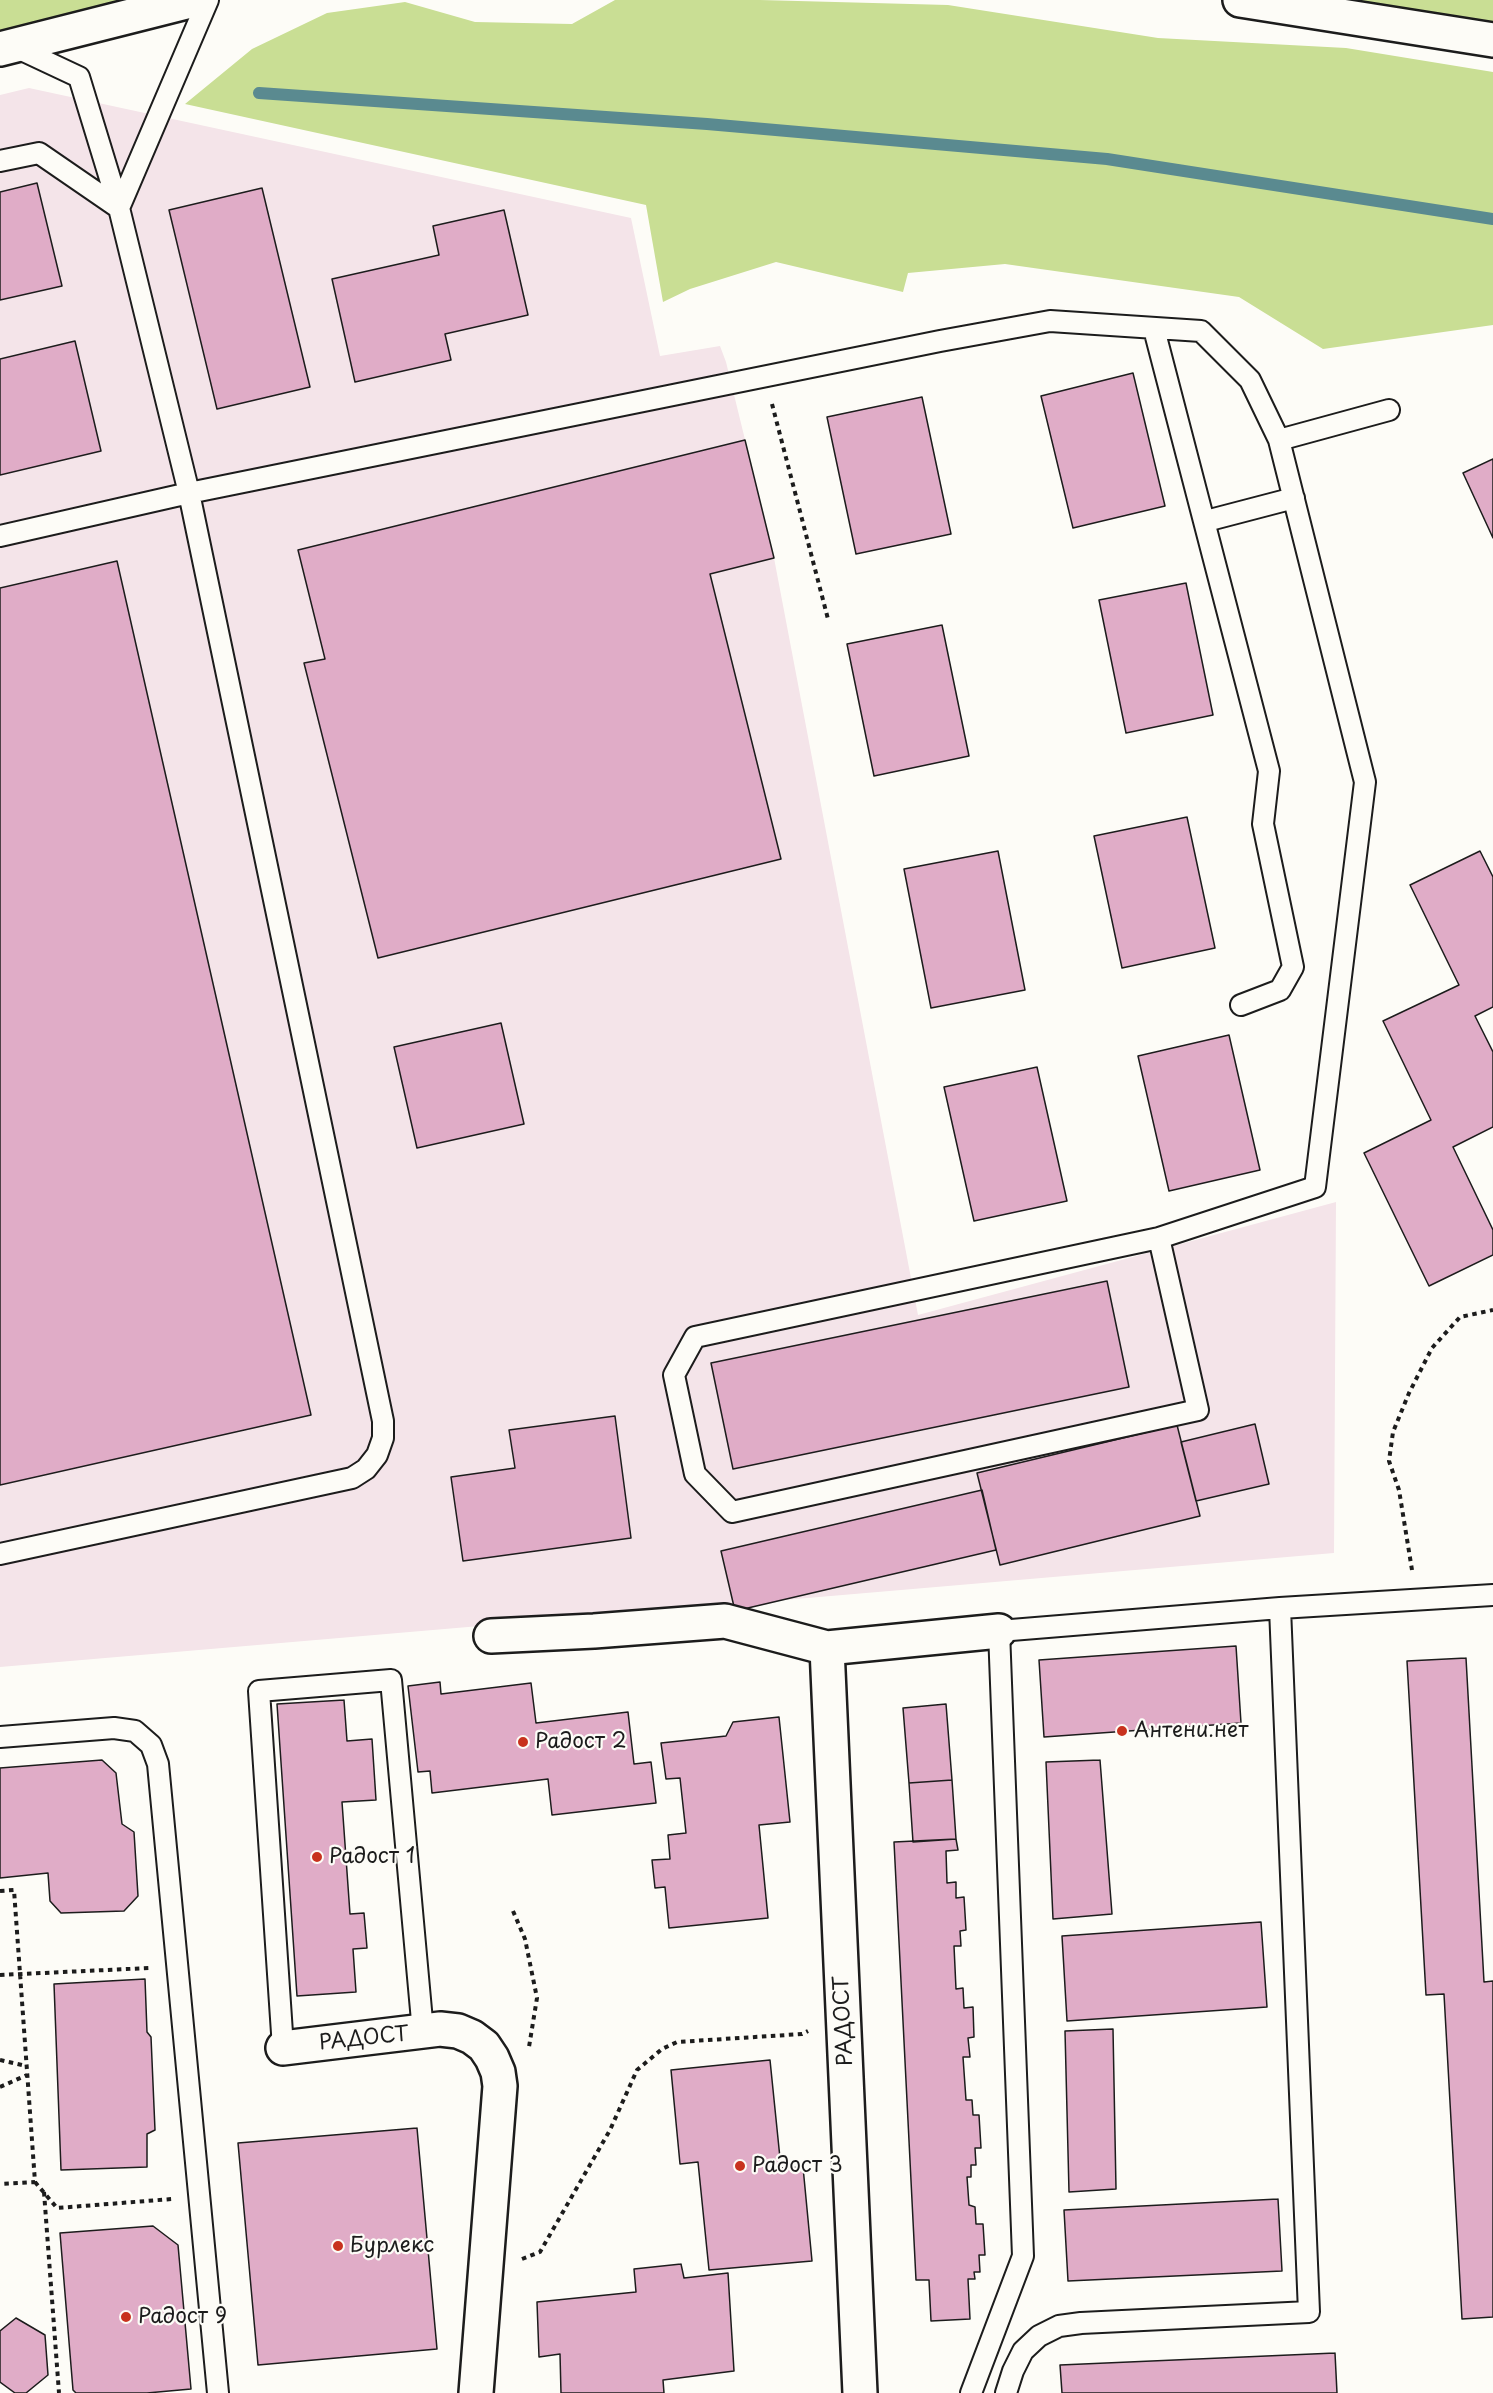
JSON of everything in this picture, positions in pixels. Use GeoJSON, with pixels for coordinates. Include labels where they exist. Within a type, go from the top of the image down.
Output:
{"type":"FeatureCollection","features":[{"type":"Feature","properties":{"kind":"street"},"geometry":{"type":"LineString","coordinates":[[6,47],[194,0]]}},
{"type":"Feature","properties":{"kind":"street"},"geometry":{"type":"LineString","coordinates":[[1240,0],[1493,40]]}},
{"type":"Feature","properties":{"kind":"street"},"geometry":{"type":"LineString","coordinates":[[491,1636],[725,1621],[827,1648],[999,1631]]}},
{"type":"Feature","properties":{"kind":"street","name":"РАДОСТ"},"geometry":{"type":"LineString","coordinates":[[827,1648],[860,2393]]}},
{"type":"Feature","properties":{"kind":"street","name":"РАДОСТ"},"geometry":{"type":"LineString","coordinates":[[283,2048],[440,2029],[458,2031],[484,2046],[498,2072],[500,2086],[476,2393]]}},
{"type":"Feature","properties":{"kind":"lane"},"geometry":{"type":"LineString","coordinates":[[119,208],[208,0]]}},
{"type":"Feature","properties":{"kind":"lane"},"geometry":{"type":"LineString","coordinates":[[0,1554],[352,1478],[366,1469],[377,1455],[383,1438],[381,1410],[189,493],[119,208],[79,77],[6,47]]}},
{"type":"Feature","properties":{"kind":"lane"},"geometry":{"type":"LineString","coordinates":[[0,161],[39,153],[119,208]]}},
{"type":"Feature","properties":{"kind":"lane"},"geometry":{"type":"LineString","coordinates":[[0,536],[189,493],[1050,321],[1201,331],[1250,380],[1279,440],[1365,782],[1315,1187],[1159,1238],[695,1337],[674,1375],[695,1474],[732,1512],[1198,1410],[1159,1238]]}},
{"type":"Feature","properties":{"kind":"lane"},"geometry":{"type":"LineString","coordinates":[[1154,328],[1269,771],[1263,824],[1293,967],[1280,990],[1241,1005]]}},
{"type":"Feature","properties":{"kind":"lane"},"geometry":{"type":"LineString","coordinates":[[1279,440],[1389,410]]}},
{"type":"Feature","properties":{"kind":"lane"},"geometry":{"type":"LineString","coordinates":[[1206,522],[1294,498]]}},
{"type":"Feature","properties":{"kind":"lane"},"geometry":{"type":"LineString","coordinates":[[971,2393],[1023,2256],[999,1631],[1280,1608],[1493,1595]]}},
{"type":"Feature","properties":{"kind":"lane"},"geometry":{"type":"LineString","coordinates":[[1006,2393],[1013,2371],[1023,2352],[1039,2336],[1059,2326],[1309,2312],[1280,1608]]}},
{"type":"Feature","properties":{"kind":"lane"},"geometry":{"type":"LineString","coordinates":[[283,2048],[259,1691],[391,1680],[423,2032]]}},
{"type":"Feature","properties":{"kind":"lane"},"geometry":{"type":"LineString","coordinates":[[0,1737],[114,1728],[135,1731],[151,1745],[158,1764],[218,2393]]}},
{"type":"Feature","properties":{"kind":"path"},"geometry":{"type":"LineString","coordinates":[[765,377],[828,619]]}},
{"type":"Feature","properties":{"kind":"path"},"geometry":{"type":"LineString","coordinates":[[1417,1600],[1399,1490],[1389,1461],[1393,1432],[1409,1393],[1432,1348],[1460,1317],[1493,1310]]}},
{"type":"Feature","properties":{"kind":"path"},"geometry":{"type":"LineString","coordinates":[[0,1891],[14,1890],[34,2182],[57,2208],[199,2197]]}},
{"type":"Feature","properties":{"kind":"path"},"geometry":{"type":"LineString","coordinates":[[513,1911],[525,1939],[537,1998],[528,2056]]}},
{"type":"Feature","properties":{"kind":"path"},"geometry":{"type":"LineString","coordinates":[[0,1975],[178,1967]]}},
{"type":"Feature","properties":{"kind":"path"},"geometry":{"type":"LineString","coordinates":[[485,2273],[540,2252],[610,2130],[637,2070],[662,2049],[677,2042],[802,2034],[843,2012]]}},
{"type":"Feature","properties":{"kind":"path"},"geometry":{"type":"LineString","coordinates":[[0,2060],[27,2066]]}},
{"type":"Feature","properties":{"kind":"path"},"geometry":{"type":"LineString","coordinates":[[0,2087],[27,2074]]}},
{"type":"Feature","properties":{"kind":"path"},"geometry":{"type":"LineString","coordinates":[[0,2184],[34,2182]]}},
{"type":"Feature","properties":{"kind":"path"},"geometry":{"type":"LineString","coordinates":[[44,2192],[60,2393]]}},
{"type":"Feature","properties":{"kind":"shaded area"},"geometry":{"type":"Polygon","coordinates":[[[29,88],[631,218],[660,356],[720,346],[726,362],[774,558],[918,1315],[1336,1202],[1334,1553],[0,1667],[0,95],[29,88]]]}},
{"type":"Feature","properties":{"kind":"green space"},"geometry":{"type":"Polygon","coordinates":[[[0,0],[135,0],[0,48],[0,0]]]}},
{"type":"Feature","properties":{"kind":"green space"},"geometry":{"type":"Polygon","coordinates":[[[615,0],[760,0],[948,5],[1158,38],[1346,48],[1493,72],[1493,325],[1323,349],[1239,297],[1005,264],[908,273],[903,292],[776,262],[690,289],[663,302],[646,205],[185,104],[252,49],[327,13],[405,2],[475,22],[572,24],[615,0]]]}},
{"type":"Feature","properties":{"kind":"green space"},"geometry":{"type":"Polygon","coordinates":[[[1240,0],[1493,0],[1493,40],[1240,0]]]}},
{"type":"Feature","properties":{"kind":"building"},"geometry":{"type":"Polygon","coordinates":[[[37,183],[62,286],[0,300],[0,192],[37,183]]]}},
{"type":"Feature","properties":{"kind":"building"},"geometry":{"type":"Polygon","coordinates":[[[262,188],[310,387],[217,409],[169,210],[262,188]]]}},
{"type":"Feature","properties":{"kind":"building"},"geometry":{"type":"Polygon","coordinates":[[[504,210],[528,315],[445,334],[451,360],[355,382],[332,279],[439,255],[433,226],[504,210]]]}},
{"type":"Feature","properties":{"kind":"building"},"geometry":{"type":"Polygon","coordinates":[[[75,341],[101,451],[0,475],[0,359],[75,341]]]}},
{"type":"Feature","properties":{"kind":"building"},"geometry":{"type":"Polygon","coordinates":[[[1133,373],[1165,506],[1073,528],[1041,396],[1133,373]]]}},
{"type":"Feature","properties":{"kind":"building"},"geometry":{"type":"Polygon","coordinates":[[[922,397],[951,534],[856,554],[827,417],[922,397]]]}},
{"type":"Feature","properties":{"kind":"building"},"geometry":{"type":"Polygon","coordinates":[[[745,440],[774,558],[710,574],[781,859],[378,958],[304,663],[325,659],[298,550],[745,440]]]}},
{"type":"Feature","properties":{"kind":"building"},"geometry":{"type":"Polygon","coordinates":[[[1493,459],[1493,538],[1463,473],[1493,459]]]}},
{"type":"Feature","properties":{"kind":"building"},"geometry":{"type":"Polygon","coordinates":[[[117,561],[311,1415],[0,1485],[0,588],[117,561]]]}},
{"type":"Feature","properties":{"kind":"building"},"geometry":{"type":"Polygon","coordinates":[[[1186,583],[1213,715],[1126,733],[1099,600],[1186,583]]]}},
{"type":"Feature","properties":{"kind":"building"},"geometry":{"type":"Polygon","coordinates":[[[942,625],[969,756],[874,776],[847,644],[942,625]]]}},
{"type":"Feature","properties":{"kind":"building"},"geometry":{"type":"Polygon","coordinates":[[[1187,817],[1215,948],[1122,968],[1094,836],[1187,817]]]}},
{"type":"Feature","properties":{"kind":"building"},"geometry":{"type":"Polygon","coordinates":[[[998,851],[1025,990],[931,1008],[904,869],[998,851]]]}},
{"type":"Feature","properties":{"kind":"building"},"geometry":{"type":"Polygon","coordinates":[[[1480,851],[1493,877],[1493,1007],[1475,1016],[1493,1052],[1493,1127],[1453,1147],[1493,1230],[1493,1255],[1429,1286],[1364,1153],[1431,1120],[1383,1021],[1459,985],[1410,885],[1480,851]]]}},
{"type":"Feature","properties":{"kind":"building"},"geometry":{"type":"Polygon","coordinates":[[[501,1023],[524,1124],[417,1148],[394,1047],[501,1023]]]}},
{"type":"Feature","properties":{"kind":"building"},"geometry":{"type":"Polygon","coordinates":[[[1229,1035],[1260,1170],[1169,1191],[1138,1056],[1229,1035]]]}},
{"type":"Feature","properties":{"kind":"building"},"geometry":{"type":"Polygon","coordinates":[[[1037,1067],[1067,1201],[974,1221],[944,1087],[1037,1067]]]}},
{"type":"Feature","properties":{"kind":"building"},"geometry":{"type":"Polygon","coordinates":[[[1107,1281],[1129,1387],[733,1469],[711,1363],[1107,1281]]]}},
{"type":"Feature","properties":{"kind":"building"},"geometry":{"type":"Polygon","coordinates":[[[615,1416],[631,1538],[463,1561],[451,1477],[515,1468],[509,1430],[615,1416]]]}},
{"type":"Feature","properties":{"kind":"building"},"geometry":{"type":"Polygon","coordinates":[[[1255,1424],[1269,1484],[1196,1501],[1181,1442],[1255,1424]]]}},
{"type":"Feature","properties":{"kind":"building"},"geometry":{"type":"Polygon","coordinates":[[[1177,1425],[1200,1516],[1000,1565],[977,1473],[1177,1425]]]}},
{"type":"Feature","properties":{"kind":"building"},"geometry":{"type":"Polygon","coordinates":[[[982,1490],[996,1550],[735,1611],[721,1551],[982,1490]]]}},
{"type":"Feature","properties":{"kind":"building"},"geometry":{"type":"Polygon","coordinates":[[[1236,1646],[1241,1723],[1044,1737],[1039,1660],[1236,1646]]]}},
{"type":"Feature","properties":{"kind":"building"},"geometry":{"type":"Polygon","coordinates":[[[1466,1658],[1484,1982],[1493,1981],[1493,2317],[1462,2319],[1444,1994],[1426,1995],[1407,1661],[1466,1658]]]}},
{"type":"Feature","properties":{"kind":"building","name":"Радост 2"},"geometry":{"type":"Polygon","coordinates":[[[440,1682],[441,1694],[531,1683],[536,1723],[628,1712],[634,1764],[651,1762],[656,1803],[552,1815],[548,1779],[432,1793],[430,1771],[418,1772],[408,1686],[440,1682]]]}},
{"type":"Feature","properties":{"kind":"building","name":"Радост 1"},"geometry":{"type":"Polygon","coordinates":[[[344,1700],[347,1741],[372,1739],[376,1800],[342,1802],[350,1914],[364,1913],[367,1948],[353,1949],[356,1992],[297,1996],[277,1704],[344,1700]]]}},
{"type":"Feature","properties":{"kind":"building"},"geometry":{"type":"Polygon","coordinates":[[[946,1704],[952,1780],[909,1783],[903,1708],[946,1704]]]}},
{"type":"Feature","properties":{"kind":"building","name":"Радост 2"},"geometry":{"type":"Polygon","coordinates":[[[779,1717],[790,1822],[759,1825],[768,1918],[669,1928],[665,1887],[655,1888],[652,1860],[670,1859],[668,1835],[686,1833],[680,1778],[666,1779],[661,1743],[726,1736],[733,1722],[779,1717]]]}},
{"type":"Feature","properties":{"kind":"building"},"geometry":{"type":"Polygon","coordinates":[[[102,1760],[116,1773],[122,1824],[134,1832],[138,1896],[124,1911],[61,1913],[50,1901],[48,1873],[0,1878],[0,1768],[102,1760]]]}},
{"type":"Feature","properties":{"kind":"building"},"geometry":{"type":"Polygon","coordinates":[[[1100,1760],[1112,1914],[1053,1919],[1046,1762],[1100,1760]]]}},
{"type":"Feature","properties":{"kind":"building"},"geometry":{"type":"Polygon","coordinates":[[[952,1780],[956,1839],[913,1842],[909,1783],[952,1780]]]}},
{"type":"Feature","properties":{"kind":"building"},"geometry":{"type":"Polygon","coordinates":[[[956,1839],[958,1850],[946,1851],[947,1883],[956,1882],[956,1898],[964,1897],[966,1930],[960,1931],[961,1946],[954,1946],[956,1989],[963,1988],[964,2008],[973,2007],[974,2037],[968,2038],[970,2057],[963,2057],[966,2100],[972,2100],[973,2115],[979,2115],[981,2148],[975,2148],[976,2165],[971,2165],[971,2177],[967,2177],[969,2205],[975,2207],[976,2224],[983,2224],[985,2255],[979,2255],[980,2272],[974,2272],[975,2279],[968,2279],[970,2319],[931,2321],[929,2280],[916,2280],[894,1842],[956,1839]]]}},
{"type":"Feature","properties":{"kind":"building"},"geometry":{"type":"Polygon","coordinates":[[[1261,1922],[1267,2007],[1067,2021],[1062,1936],[1261,1922]]]}},
{"type":"Feature","properties":{"kind":"building"},"geometry":{"type":"Polygon","coordinates":[[[145,1979],[147,2032],[151,2037],[155,2130],[147,2134],[147,2167],[61,2170],[54,1984],[145,1979]]]}},
{"type":"Feature","properties":{"kind":"building"},"geometry":{"type":"Polygon","coordinates":[[[1113,2029],[1116,2189],[1069,2192],[1065,2031],[1113,2029]]]}},
{"type":"Feature","properties":{"kind":"building","name":"Радост 3"},"geometry":{"type":"Polygon","coordinates":[[[770,2060],[781,2168],[803,2167],[812,2261],[709,2270],[698,2162],[680,2164],[671,2070],[770,2060]]]}},
{"type":"Feature","properties":{"kind":"building","name":"Бурлекс"},"geometry":{"type":"Polygon","coordinates":[[[417,2128],[437,2349],[258,2365],[238,2143],[417,2128]]]}},
{"type":"Feature","properties":{"kind":"building"},"geometry":{"type":"Polygon","coordinates":[[[1278,2199],[1282,2271],[1068,2281],[1064,2210],[1278,2199]]]}},
{"type":"Feature","properties":{"kind":"building","name":"Радост 9"},"geometry":{"type":"Polygon","coordinates":[[[153,2226],[178,2245],[191,2389],[147,2393],[76,2393],[73,2390],[60,2233],[153,2226]]]}},
{"type":"Feature","properties":{"kind":"building"},"geometry":{"type":"Polygon","coordinates":[[[681,2264],[684,2278],[728,2273],[734,2371],[663,2380],[664,2393],[561,2393],[560,2354],[539,2357],[537,2302],[636,2292],[634,2269],[681,2264]]]}},
{"type":"Feature","properties":{"kind":"building"},"geometry":{"type":"Polygon","coordinates":[[[16,2318],[45,2335],[48,2375],[26,2393],[15,2393],[0,2382],[0,2331],[16,2318]]]}},
{"type":"Feature","properties":{"kind":"building"},"geometry":{"type":"Polygon","coordinates":[[[1335,2353],[1337,2393],[1062,2393],[1060,2365],[1335,2353]]]}},
{"type":"Feature","properties":{"kind":"waterway"},"geometry":{"type":"LineString","coordinates":[[259,93],[707,124],[1107,159],[1493,219]]}},
{"type":"Feature","properties":{"kind":"place","name":"Антени.нет"},"geometry":{"type":"Point","coordinates":[1122,1731]}},
{"type":"Feature","properties":{"kind":"place","name":"Радост 2"},"geometry":{"type":"Point","coordinates":[523,1742]}},
{"type":"Feature","properties":{"kind":"place","name":"Радост 1"},"geometry":{"type":"Point","coordinates":[317,1857]}},
{"type":"Feature","properties":{"kind":"place","name":"Радост 3"},"geometry":{"type":"Point","coordinates":[740,2166]}},
{"type":"Feature","properties":{"kind":"place","name":"Бурлекс"},"geometry":{"type":"Point","coordinates":[338,2246]}},
{"type":"Feature","properties":{"kind":"place","name":"Радост 9"},"geometry":{"type":"Point","coordinates":[126,2317]}}]}
